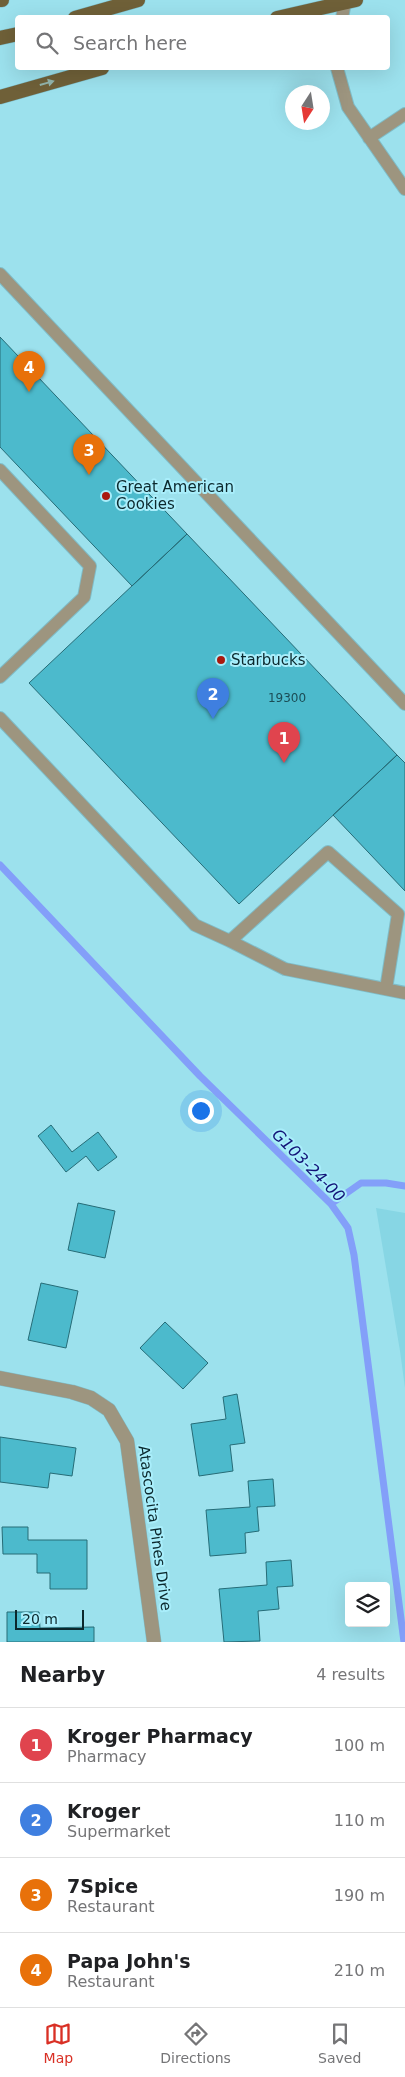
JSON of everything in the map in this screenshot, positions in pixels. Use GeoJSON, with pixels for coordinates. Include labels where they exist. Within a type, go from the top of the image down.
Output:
{"type":"FeatureCollection","features":[{"type":"Feature","properties":{"kind":"main road"},"geometry":{"type":"LineString","coordinates":[[86,15],[138,0]]}},
{"type":"Feature","properties":{"kind":"main road"},"geometry":{"type":"LineString","coordinates":[[297,15],[311,13],[351,1]]}},
{"type":"Feature","properties":{"kind":"main road"},"geometry":{"type":"LineString","coordinates":[[0,38],[15,35]]}},
{"type":"Feature","properties":{"kind":"main road"},"geometry":{"type":"LineString","coordinates":[[0,97],[95,70]]}},
{"type":"Feature","properties":{"kind":"street","name":"Atascocita Pines Drive"},"geometry":{"type":"LineString","coordinates":[[0,1378],[91,1398],[109,1410],[127,1441],[154,1642]]}},
{"type":"Feature","properties":{"kind":"lane"},"geometry":{"type":"LineString","coordinates":[[344,15],[351,1]]}},
{"type":"Feature","properties":{"kind":"lane"},"geometry":{"type":"LineString","coordinates":[[338,70],[348,107],[405,189]]}},
{"type":"Feature","properties":{"kind":"lane"},"geometry":{"type":"LineString","coordinates":[[369,138],[405,114]]}},
{"type":"Feature","properties":{"kind":"lane"},"geometry":{"type":"LineString","coordinates":[[0,274],[405,704]]}},
{"type":"Feature","properties":{"kind":"lane"},"geometry":{"type":"LineString","coordinates":[[0,470],[90,566],[84,597],[0,678]]}},
{"type":"Feature","properties":{"kind":"lane"},"geometry":{"type":"LineString","coordinates":[[0,718],[195,924],[285,969],[405,993]]}},
{"type":"Feature","properties":{"kind":"lane"},"geometry":{"type":"LineString","coordinates":[[230,941],[328,852],[398,914],[386,989]]}},
{"type":"Feature","properties":{"kind":"shaded area"},"geometry":{"type":"Polygon","coordinates":[[[376,1208],[405,1213],[405,1388],[400,1351],[376,1208]]]}},
{"type":"Feature","properties":{"kind":"building"},"geometry":{"type":"Polygon","coordinates":[[[0,337],[187,534],[132,586],[0,447],[0,337]]]}},
{"type":"Feature","properties":{"kind":"building"},"geometry":{"type":"Polygon","coordinates":[[[187,534],[397,755],[239,904],[29,683],[187,534]]]}},
{"type":"Feature","properties":{"kind":"building"},"geometry":{"type":"Polygon","coordinates":[[[397,755],[405,763],[405,891],[333,815],[397,755]]]}},
{"type":"Feature","properties":{"kind":"building"},"geometry":{"type":"Polygon","coordinates":[[[51,1125],[72,1152],[98,1132],[117,1157],[98,1171],[86,1156],[66,1172],[38,1136],[51,1125]]]}},
{"type":"Feature","properties":{"kind":"building"},"geometry":{"type":"Polygon","coordinates":[[[78,1203],[115,1211],[105,1258],[68,1250],[78,1203]]]}},
{"type":"Feature","properties":{"kind":"building"},"geometry":{"type":"Polygon","coordinates":[[[41,1283],[78,1291],[66,1348],[28,1340],[41,1283]]]}},
{"type":"Feature","properties":{"kind":"building"},"geometry":{"type":"Polygon","coordinates":[[[165,1322],[208,1363],[183,1389],[140,1348],[165,1322]]]}},
{"type":"Feature","properties":{"kind":"building"},"geometry":{"type":"Polygon","coordinates":[[[237,1394],[245,1443],[230,1445],[233,1471],[199,1476],[191,1424],[226,1419],[223,1397],[237,1394]]]}},
{"type":"Feature","properties":{"kind":"building"},"geometry":{"type":"Polygon","coordinates":[[[0,1437],[76,1448],[72,1476],[50,1473],[48,1488],[0,1482],[0,1437]]]}},
{"type":"Feature","properties":{"kind":"building"},"geometry":{"type":"Polygon","coordinates":[[[273,1479],[275,1506],[257,1507],[259,1531],[245,1533],[246,1553],[210,1556],[206,1510],[250,1507],[248,1481],[273,1479]]]}},
{"type":"Feature","properties":{"kind":"building"},"geometry":{"type":"Polygon","coordinates":[[[2,1527],[28,1527],[28,1540],[87,1540],[87,1589],[50,1589],[50,1573],[37,1573],[37,1554],[3,1554],[2,1527]]]}},
{"type":"Feature","properties":{"kind":"building"},"geometry":{"type":"Polygon","coordinates":[[[291,1560],[293,1586],[277,1587],[279,1609],[258,1611],[260,1641],[224,1642],[219,1589],[267,1585],[266,1562],[291,1560]]]}},
{"type":"Feature","properties":{"kind":"building"},"geometry":{"type":"Polygon","coordinates":[[[7,1612],[39,1612],[40,1628],[94,1627],[94,1642],[7,1642],[7,1612]]]}},
{"type":"Feature","properties":{"kind":"waterway","name":"G103-24-00"},"geometry":{"type":"LineString","coordinates":[[0,865],[200,1076],[331,1204],[348,1228],[354,1255],[404,1642]]}},
{"type":"Feature","properties":{"kind":"waterway"},"geometry":{"type":"LineString","coordinates":[[331,1204],[361,1183],[386,1183],[405,1186]]}},
{"type":"Feature","properties":{"kind":"place","name":"Papa John's"},"geometry":{"type":"Point","coordinates":[29,392]}},
{"type":"Feature","properties":{"kind":"place","name":"7Spice"},"geometry":{"type":"Point","coordinates":[89,475]}},
{"type":"Feature","properties":{"kind":"place","name":"Great American Cookies"},"geometry":{"type":"Point","coordinates":[106,496]}},
{"type":"Feature","properties":{"kind":"place","name":"Starbucks"},"geometry":{"type":"Point","coordinates":[221,660]}},
{"type":"Feature","properties":{"kind":"place","name":"Kroger"},"geometry":{"type":"Point","coordinates":[213,719]}},
{"type":"Feature","properties":{"kind":"place","name":"Kroger Pharmacy"},"geometry":{"type":"Point","coordinates":[284,763]}}]}
